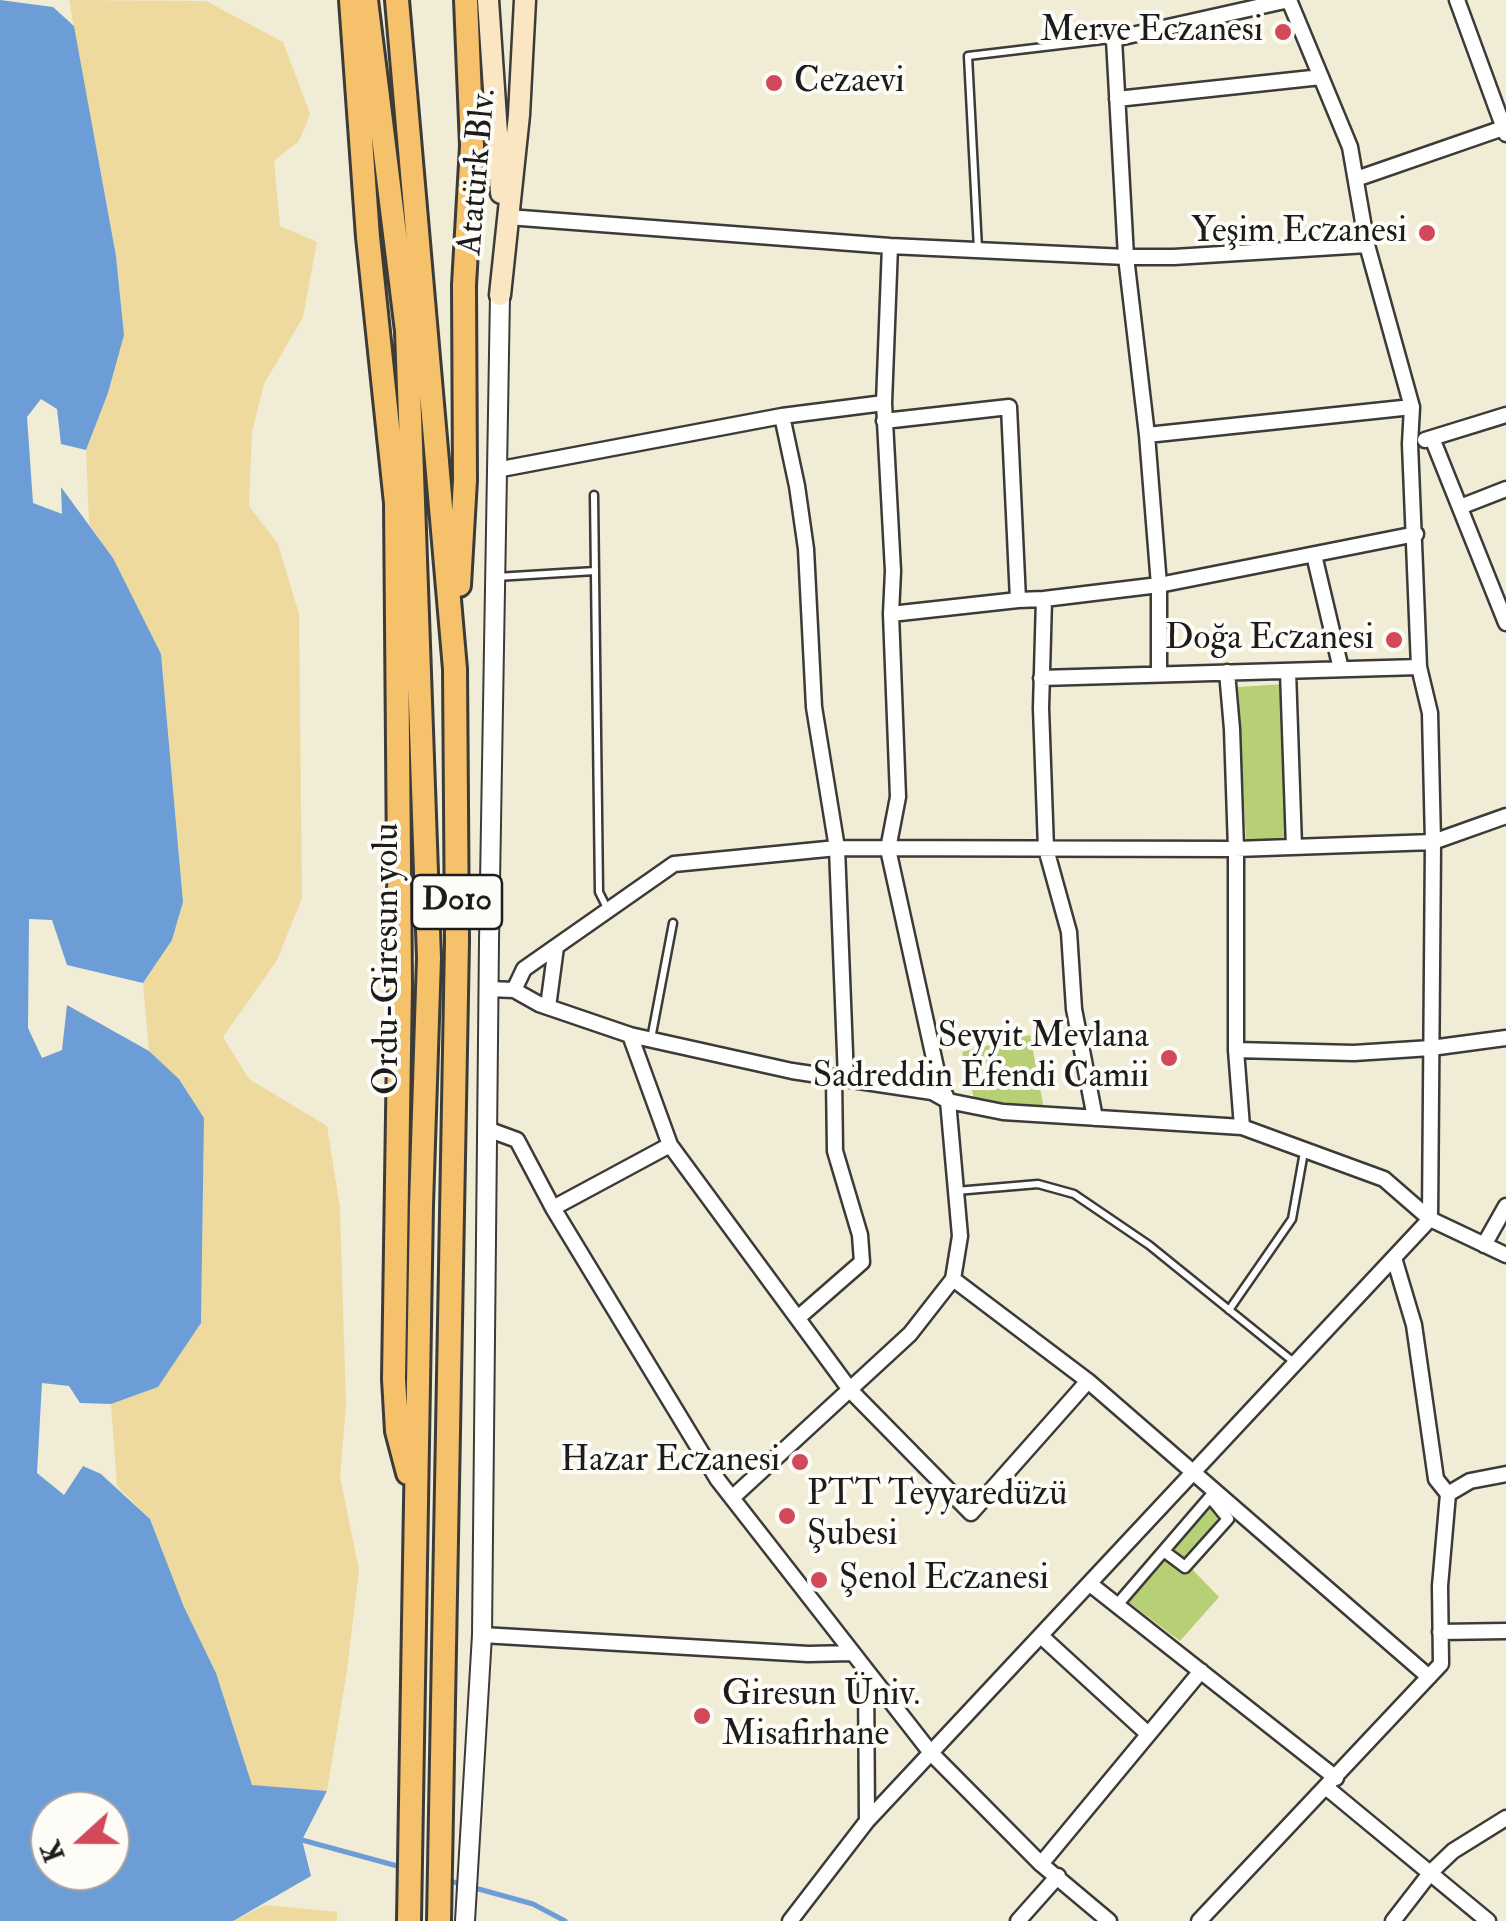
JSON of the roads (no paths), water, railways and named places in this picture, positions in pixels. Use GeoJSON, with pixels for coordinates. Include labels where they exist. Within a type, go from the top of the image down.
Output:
{"type":"FeatureCollection","features":[{"type":"Feature","properties":{"kind":"highway"},"geometry":{"type":"LineString","coordinates":[[351,0],[368,237],[420,689]]}},
{"type":"Feature","properties":{"kind":"highway","name":"Ordu-Giresun yolu"},"geometry":{"type":"LineString","coordinates":[[366,0],[407,331],[428,958],[409,1920]]}},
{"type":"Feature","properties":{"kind":"highway","name":"Ordu-Giresun yolu"},"geometry":{"type":"LineString","coordinates":[[396,0],[454,669],[457,941],[439,1921]]}},
{"type":"Feature","properties":{"kind":"highway"},"geometry":{"type":"LineString","coordinates":[[454,669],[464,480],[464,285],[472,146],[466,0]]}},
{"type":"Feature","properties":{"kind":"highway"},"geometry":{"type":"LineString","coordinates":[[396,503],[400,984],[394,1380],[397,1430],[416,1502]]}},
{"type":"Feature","properties":{"kind":"main road","name":"Atatürk Blv."},"geometry":{"type":"LineString","coordinates":[[488,0],[503,217],[500,295]]}},
{"type":"Feature","properties":{"kind":"main road","name":"Atatürk Blv."},"geometry":{"type":"LineString","coordinates":[[500,295],[519,114],[524,0]]}},
{"type":"Feature","properties":{"kind":"street"},"geometry":{"type":"LineString","coordinates":[[790,1921],[867,1821],[1430,1220],[1433,842],[1430,713],[1419,667],[1410,444],[1412,406],[1367,246],[1350,147],[1289,0],[1114,39],[1126,256],[1159,586],[1160,674]]}},
{"type":"Feature","properties":{"kind":"street"},"geometry":{"type":"LineString","coordinates":[[1356,180],[1505,130],[1457,0]]}},
{"type":"Feature","properties":{"kind":"street"},"geometry":{"type":"LineString","coordinates":[[1117,99],[1321,77]]}},
{"type":"Feature","properties":{"kind":"street"},"geometry":{"type":"LineString","coordinates":[[508,217],[890,246],[1126,256],[1367,246]]}},
{"type":"Feature","properties":{"kind":"street"},"geometry":{"type":"LineString","coordinates":[[732,1498],[910,1334],[953,1278],[960,1236],[948,1101],[939,1081],[888,848],[898,797],[884,421],[890,246]]}},
{"type":"Feature","properties":{"kind":"street"},"geometry":{"type":"LineString","coordinates":[[465,1921],[482,1636],[500,295]]}},
{"type":"Feature","properties":{"kind":"street"},"geometry":{"type":"LineString","coordinates":[[496,470],[782,416],[884,403]]}},
{"type":"Feature","properties":{"kind":"street"},"geometry":{"type":"LineString","coordinates":[[1147,436],[1412,406]]}},
{"type":"Feature","properties":{"kind":"street"},"geometry":{"type":"LineString","coordinates":[[884,421],[1009,407],[1018,600]]}},
{"type":"Feature","properties":{"kind":"street"},"geometry":{"type":"LineString","coordinates":[[1410,444],[1506,415]]}},
{"type":"Feature","properties":{"kind":"street"},"geometry":{"type":"LineString","coordinates":[[782,416],[806,549],[814,707],[838,848],[840,1078],[835,1152],[860,1236],[862,1262],[799,1317]]}},
{"type":"Feature","properties":{"kind":"street"},"geometry":{"type":"LineString","coordinates":[[1432,438],[1506,623]]}},
{"type":"Feature","properties":{"kind":"street"},"geometry":{"type":"LineString","coordinates":[[1460,507],[1506,489]]}},
{"type":"Feature","properties":{"kind":"street"},"geometry":{"type":"LineString","coordinates":[[890,614],[1159,586],[1416,534]]}},
{"type":"Feature","properties":{"kind":"street"},"geometry":{"type":"LineString","coordinates":[[1314,555],[1341,669]]}},
{"type":"Feature","properties":{"kind":"street"},"geometry":{"type":"LineString","coordinates":[[1044,599],[1046,849],[1069,932],[1074,1009],[1095,1118]]}},
{"type":"Feature","properties":{"kind":"street"},"geometry":{"type":"LineString","coordinates":[[1042,678],[1419,667]]}},
{"type":"Feature","properties":{"kind":"street"},"geometry":{"type":"LineString","coordinates":[[1288,671],[1294,847]]}},
{"type":"Feature","properties":{"kind":"street"},"geometry":{"type":"LineString","coordinates":[[1227,672],[1236,850],[1236,1050],[1242,1127]]}},
{"type":"Feature","properties":{"kind":"street"},"geometry":{"type":"LineString","coordinates":[[514,990],[524,969],[674,864],[838,848],[1236,850],[1433,842],[1506,816]]}},
{"type":"Feature","properties":{"kind":"street"},"geometry":{"type":"LineString","coordinates":[[548,1007],[556,946]]}},
{"type":"Feature","properties":{"kind":"street"},"geometry":{"type":"LineString","coordinates":[[488,989],[514,990],[548,1007],[630,1035],[840,1078],[932,1092],[948,1101],[1003,1112],[1242,1127],[1384,1178],[1430,1220],[1506,1255]]}},
{"type":"Feature","properties":{"kind":"street"},"geometry":{"type":"LineString","coordinates":[[630,1035],[670,1145],[851,1390],[971,1513],[1088,1381]]}},
{"type":"Feature","properties":{"kind":"street"},"geometry":{"type":"LineString","coordinates":[[1236,1050],[1354,1052],[1431,1048],[1506,1038]]}},
{"type":"Feature","properties":{"kind":"street"},"geometry":{"type":"LineString","coordinates":[[487,1129],[517,1140],[553,1208],[718,1480],[930,1754],[1041,1864],[1109,1921]]}},
{"type":"Feature","properties":{"kind":"street"},"geometry":{"type":"LineString","coordinates":[[553,1208],[670,1145]]}},
{"type":"Feature","properties":{"kind":"street"},"geometry":{"type":"LineString","coordinates":[[1484,1245],[1506,1206]]}},
{"type":"Feature","properties":{"kind":"street"},"geometry":{"type":"LineString","coordinates":[[1200,1921],[1440,1664],[1440,1586],[1448,1494],[1436,1479],[1414,1324],[1394,1258]]}},
{"type":"Feature","properties":{"kind":"street"},"geometry":{"type":"LineString","coordinates":[[953,1278],[1088,1381],[1429,1676]]}},
{"type":"Feature","properties":{"kind":"street"},"geometry":{"type":"LineString","coordinates":[[1448,1494],[1470,1480],[1506,1474]]}},
{"type":"Feature","properties":{"kind":"street"},"geometry":{"type":"LineString","coordinates":[[1117,1605],[1210,1497],[1228,1518],[1184,1567],[1165,1552]]}},
{"type":"Feature","properties":{"kind":"street"},"geometry":{"type":"LineString","coordinates":[[1090,1584],[1201,1671],[1488,1921]]}},
{"type":"Feature","properties":{"kind":"street"},"geometry":{"type":"LineString","coordinates":[[1440,1632],[1506,1632]]}},
{"type":"Feature","properties":{"kind":"street"},"geometry":{"type":"LineString","coordinates":[[482,1636],[808,1654],[852,1653]]}},
{"type":"Feature","properties":{"kind":"street"},"geometry":{"type":"LineString","coordinates":[[1041,1636],[1148,1734]]}},
{"type":"Feature","properties":{"kind":"street"},"geometry":{"type":"LineString","coordinates":[[866,1670],[867,1821]]}},
{"type":"Feature","properties":{"kind":"street"},"geometry":{"type":"LineString","coordinates":[[1041,1864],[1201,1671]]}},
{"type":"Feature","properties":{"kind":"street"},"geometry":{"type":"LineString","coordinates":[[1394,1921],[1431,1872],[1453,1851],[1506,1818]]}},
{"type":"Feature","properties":{"kind":"street"},"geometry":{"type":"LineString","coordinates":[[1018,1921],[1058,1876]]}},
{"type":"Feature","properties":{"kind":"lane"},"geometry":{"type":"LineString","coordinates":[[978,250],[968,56],[1114,39]]}},
{"type":"Feature","properties":{"kind":"lane"},"geometry":{"type":"LineString","coordinates":[[594,495],[599,892],[608,910]]}},
{"type":"Feature","properties":{"kind":"lane"},"geometry":{"type":"LineString","coordinates":[[494,577],[595,571]]}},
{"type":"Feature","properties":{"kind":"lane"},"geometry":{"type":"LineString","coordinates":[[651,1040],[673,924]]}},
{"type":"Feature","properties":{"kind":"lane"},"geometry":{"type":"LineString","coordinates":[[1230,1310],[1292,1219],[1304,1151]]}},
{"type":"Feature","properties":{"kind":"lane"},"geometry":{"type":"LineString","coordinates":[[956,1191],[1038,1184],[1074,1194],[1149,1245],[1296,1363]]}},
{"type":"Feature","properties":{"kind":"water"},"geometry":{"type":"Polygon","coordinates":[[[0,0],[53,7],[74,26],[116,256],[124,335],[108,393],[86,450],[61,444],[57,409],[41,399],[27,417],[33,503],[62,514],[61,487],[113,558],[161,654],[183,902],[172,940],[143,983],[67,965],[52,920],[29,919],[28,1028],[42,1058],[62,1050],[67,1005],[149,1051],[179,1079],[204,1118],[201,1323],[158,1387],[111,1404],[80,1403],[69,1386],[42,1383],[37,1473],[64,1495],[83,1466],[101,1474],[150,1519],[184,1607],[216,1673],[252,1785],[327,1791],[302,1840],[311,1876],[233,1921],[0,1921],[0,0]]]}},
{"type":"Feature","properties":{"kind":"waterway"},"geometry":{"type":"LineString","coordinates":[[302,1840],[401,1867]]}},
{"type":"Feature","properties":{"kind":"waterway"},"geometry":{"type":"LineString","coordinates":[[446,1880],[533,1904],[565,1921]]}},
{"type":"Feature","properties":{"kind":"place","name":"Merve Eczanesi"},"geometry":{"type":"Point","coordinates":[1283,32]}},
{"type":"Feature","properties":{"kind":"place","name":"Cezaevi"},"geometry":{"type":"Point","coordinates":[774,83]}},
{"type":"Feature","properties":{"kind":"place","name":"Yeşim Eczanesi"},"geometry":{"type":"Point","coordinates":[1427,233]}},
{"type":"Feature","properties":{"kind":"place","name":"Doğa Eczanesi"},"geometry":{"type":"Point","coordinates":[1394,640]}},
{"type":"Feature","properties":{"kind":"place","name":"Seyyit Mevlana Sadreddin Efendi Camii"},"geometry":{"type":"Point","coordinates":[1169,1058]}},
{"type":"Feature","properties":{"kind":"place","name":"Hazar Eczanesi"},"geometry":{"type":"Point","coordinates":[800,1462]}},
{"type":"Feature","properties":{"kind":"place","name":"PTT Teyyaredüzü Şubesi"},"geometry":{"type":"Point","coordinates":[787,1516]}},
{"type":"Feature","properties":{"kind":"place","name":"Şenol Eczanesi"},"geometry":{"type":"Point","coordinates":[819,1580]}},
{"type":"Feature","properties":{"kind":"place","name":"Giresun Üniv. Misafirhane"},"geometry":{"type":"Point","coordinates":[702,1716]}}]}
